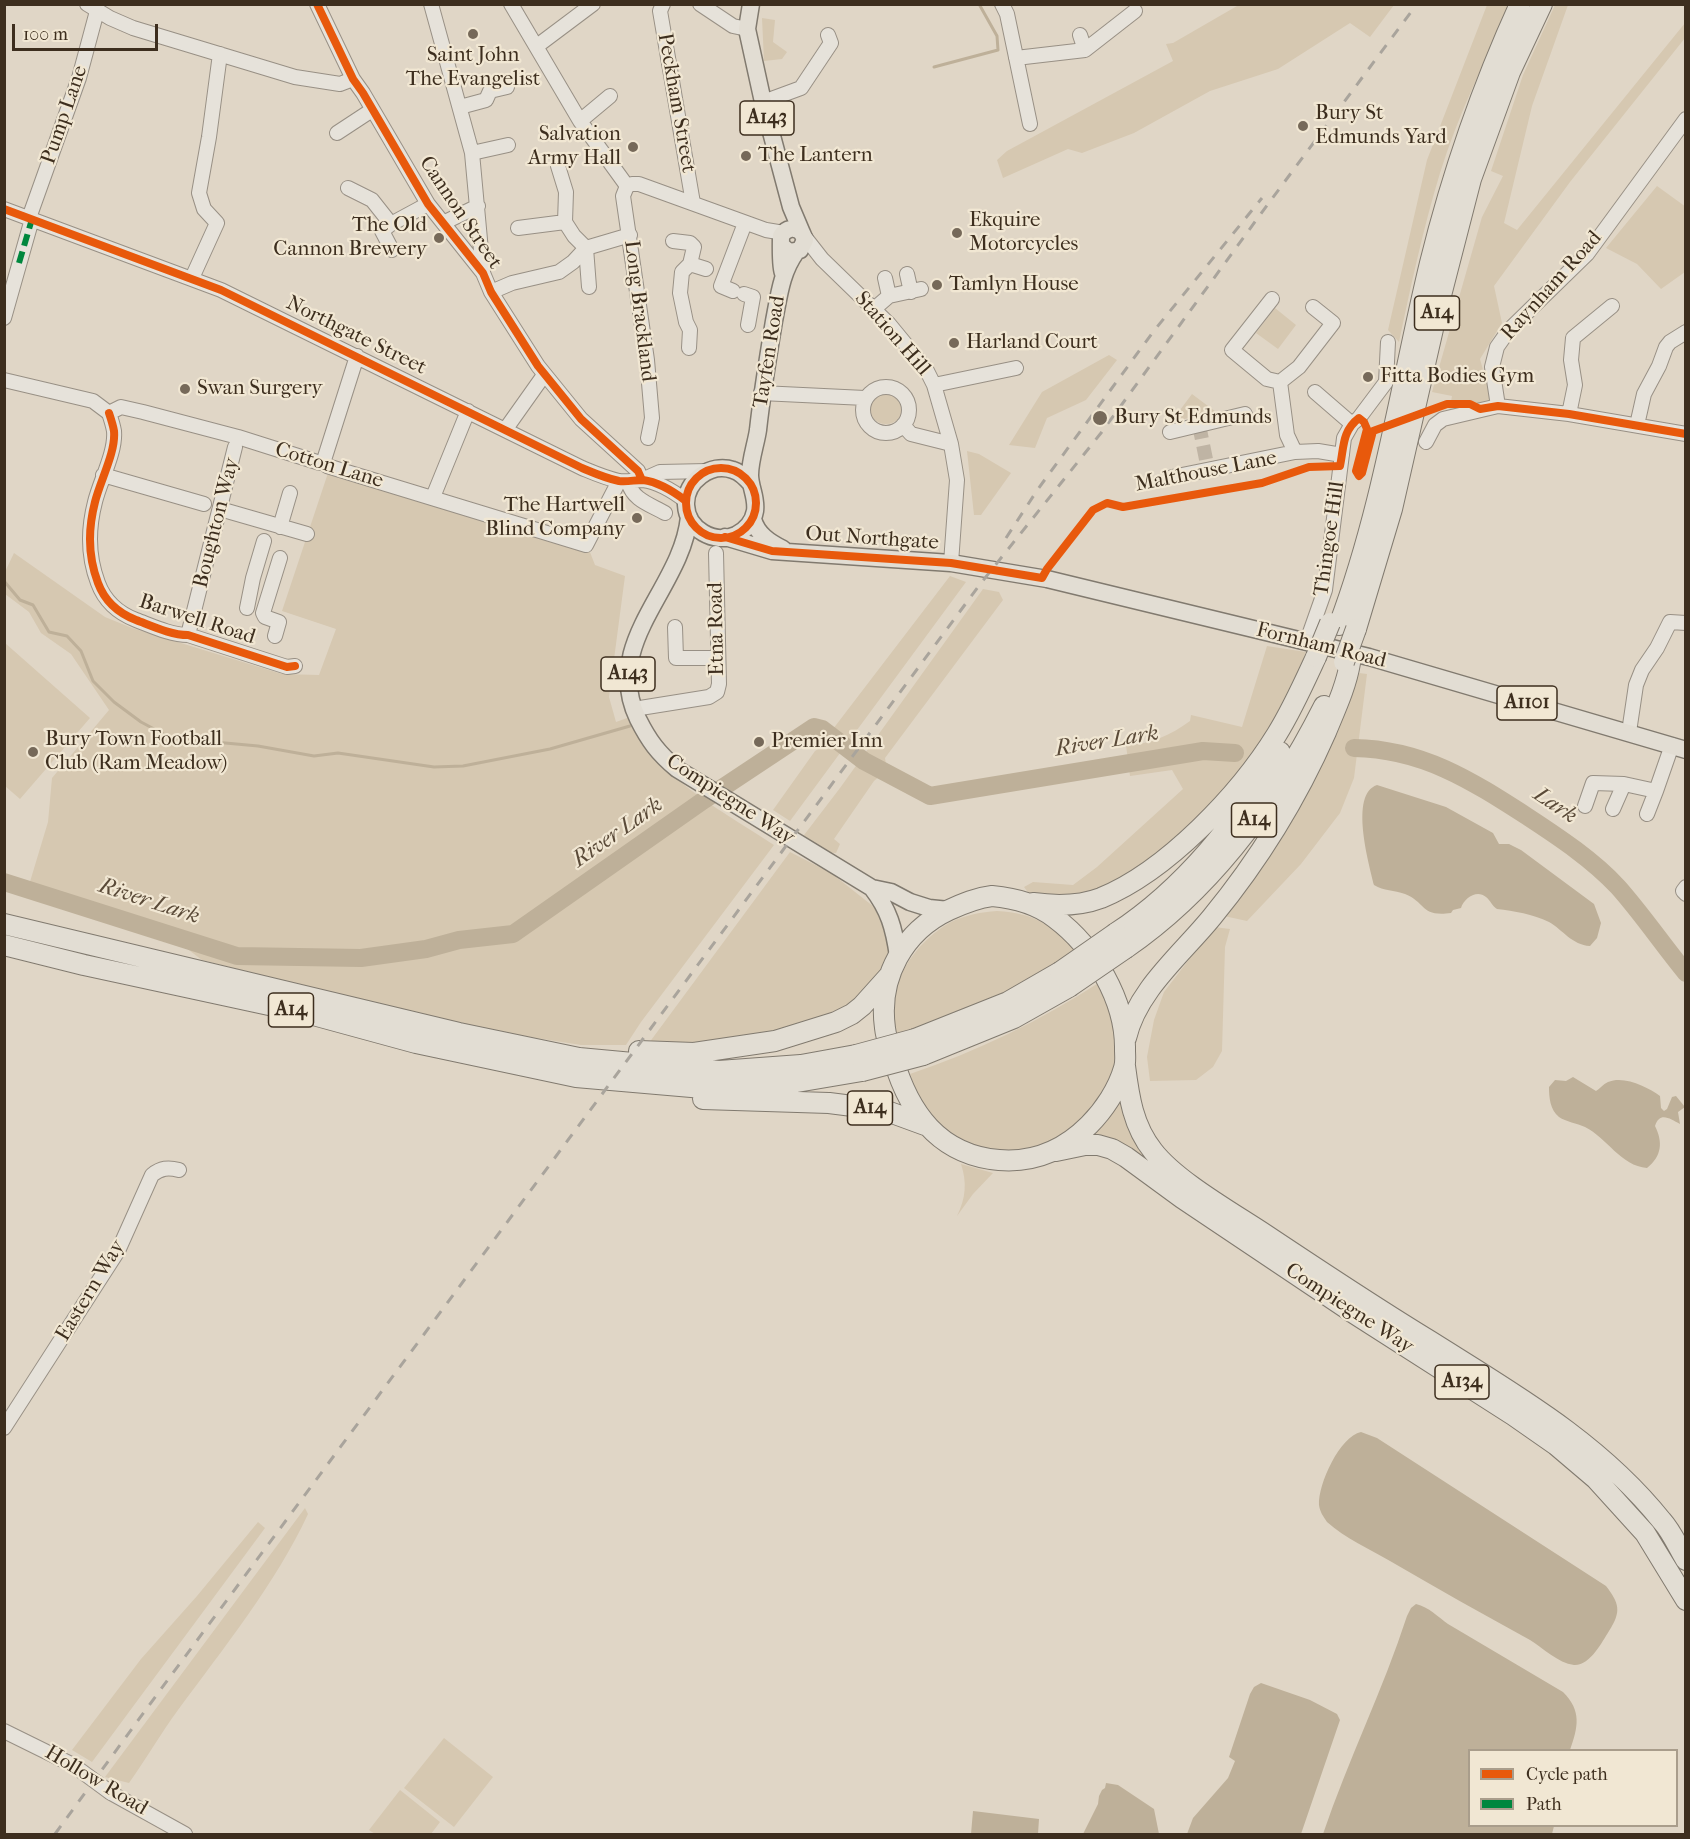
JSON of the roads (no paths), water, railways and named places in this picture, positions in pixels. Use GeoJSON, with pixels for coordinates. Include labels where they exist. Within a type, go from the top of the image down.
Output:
{"type":"FeatureCollection","features":[{"type":"Feature","properties":{"kind":"highway","name":"A14"},"geometry":{"type":"LineString","coordinates":[[4,945],[84,965],[306,1013],[416,1043],[576,1077],[703,1088],[797,1082],[1014,1017],[1121,940],[1152,930],[1196,889],[1256,819],[1307,738],[1329,656],[1344,630],[1349,599],[1396,422],[1430,262],[1458,163],[1493,63],[1520,4]]}},
{"type":"Feature","properties":{"kind":"highway","name":"A14"},"geometry":{"type":"LineString","coordinates":[[1021,900],[1060,905],[1079,903],[1100,898],[1150,870],[1182,844],[1222,805],[1277,735],[1329,656],[1344,630],[1392,509],[1438,307],[1471,179],[1510,72],[1542,4]]}},
{"type":"Feature","properties":{"kind":"highway","name":"A14"},"geometry":{"type":"LineString","coordinates":[[1126,1040],[1129,1024],[1141,999],[1213,916],[1262,849],[1292,800],[1315,756],[1347,678],[1329,656]]}},
{"type":"Feature","properties":{"kind":"highway"},"geometry":{"type":"LineString","coordinates":[[925,1125],[898,1077],[885,1030],[884,999],[898,956],[909,938],[935,916],[975,898],[992,896],[1021,900],[1055,918],[1085,949],[1112,990],[1126,1040],[1125,1066],[1109,1100],[1081,1133],[1056,1151]]}},
{"type":"Feature","properties":{"kind":"highway","name":"A14"},"geometry":{"type":"LineString","coordinates":[[4,924],[459,1034],[579,1058],[719,1071],[859,1063]]}},
{"type":"Feature","properties":{"kind":"highway","name":"A14"},"geometry":{"type":"LineString","coordinates":[[541,1049],[694,1053],[775,1041],[836,1022],[852,1014],[890,975]]}},
{"type":"Feature","properties":{"kind":"highway","name":"Compiegne Way"},"geometry":{"type":"LineString","coordinates":[[1125,1066],[1131,1107],[1136,1123],[1151,1149],[1165,1165],[1366,1302],[1575,1435],[1621,1477],[1664,1522],[1686,1560]]}},
{"type":"Feature","properties":{"kind":"highway","name":"A14"},"geometry":{"type":"LineString","coordinates":[[576,1077],[616,1092],[663,1097],[829,1103],[884,1110],[925,1125]]}},
{"type":"Feature","properties":{"kind":"highway","name":"Compiegne Way"},"geometry":{"type":"LineString","coordinates":[[925,1125],[958,1150],[989,1159],[1020,1160],[1085,1145],[1098,1145],[1112,1149],[1126,1157],[1182,1198],[1342,1306],[1514,1415],[1547,1439],[1596,1479],[1645,1533],[1686,1600]]}},
{"type":"Feature","properties":{"kind":"main road","name":"Tayfen Road"},"geometry":{"type":"LineString","coordinates":[[751,4],[747,29],[790,207],[792,241],[780,269],[783,274],[761,393],[758,430]]}},
{"type":"Feature","properties":{"kind":"main road","name":"A143"},"geometry":{"type":"LineString","coordinates":[[712,470],[740,459],[758,430]]}},
{"type":"Feature","properties":{"kind":"main road","name":"A143"},"geometry":{"type":"LineString","coordinates":[[751,484],[750,474],[758,430]]}},
{"type":"Feature","properties":{"kind":"main road"},"geometry":{"type":"LineString","coordinates":[[683,547],[701,539],[718,542],[735,536],[744,530],[753,519],[755,497],[751,484],[737,471],[712,470],[699,476],[692,483],[687,509],[698,529],[718,542]]}},
{"type":"Feature","properties":{"kind":"main road","name":"Compiegne Way"},"geometry":{"type":"LineString","coordinates":[[687,509],[683,547],[638,635],[629,661],[628,687],[634,709],[646,736],[660,755],[702,785],[872,888],[891,892],[910,902],[929,908],[949,910]]}},
{"type":"Feature","properties":{"kind":"main road","name":"A1101"},"geometry":{"type":"LineString","coordinates":[[753,519],[763,537],[790,552]]}},
{"type":"Feature","properties":{"kind":"main road","name":"A1101"},"geometry":{"type":"LineString","coordinates":[[718,542],[772,552],[790,552]]}},
{"type":"Feature","properties":{"kind":"main road","name":"Out Northgate"},"geometry":{"type":"LineString","coordinates":[[790,552],[951,563]]}},
{"type":"Feature","properties":{"kind":"main road","name":"Fornham Road"},"geometry":{"type":"LineString","coordinates":[[951,563],[1047,579],[1329,656],[1369,657],[1679,748]]}},
{"type":"Feature","properties":{"kind":"main road","name":"Compiegne Way"},"geometry":{"type":"LineString","coordinates":[[872,888],[882,902],[894,927],[898,956]]}},
{"type":"Feature","properties":{"kind":"street","name":"Cannon Street"},"geometry":{"type":"LineString","coordinates":[[317,4],[353,79],[428,204],[483,273],[491,292],[544,375],[581,419],[638,471],[630,481]]}},
{"type":"Feature","properties":{"kind":"street"},"geometry":{"type":"LineString","coordinates":[[431,4],[472,153],[483,273]]}},
{"type":"Feature","properties":{"kind":"street"},"geometry":{"type":"LineString","coordinates":[[511,4],[580,121],[627,186],[639,184],[745,223],[716,273]]}},
{"type":"Feature","properties":{"kind":"street"},"geometry":{"type":"LineString","coordinates":[[537,46],[593,4]]}},
{"type":"Feature","properties":{"kind":"street","name":"Peckham Street"},"geometry":{"type":"LineString","coordinates":[[663,4],[660,11],[693,203]]}},
{"type":"Feature","properties":{"kind":"street"},"geometry":{"type":"LineString","coordinates":[[700,4],[734,26],[747,29]]}},
{"type":"Feature","properties":{"kind":"street"},"geometry":{"type":"LineString","coordinates":[[1002,4],[1007,14],[1030,124]]}},
{"type":"Feature","properties":{"kind":"street"},"geometry":{"type":"LineString","coordinates":[[92,8],[133,28],[295,76],[340,84],[353,79]]}},
{"type":"Feature","properties":{"kind":"street","name":"Pump Lane"},"geometry":{"type":"LineString","coordinates":[[31,219],[79,78],[92,8]]}},
{"type":"Feature","properties":{"kind":"street"},"geometry":{"type":"LineString","coordinates":[[1016,58],[1085,50],[1135,11]]}},
{"type":"Feature","properties":{"kind":"street"},"geometry":{"type":"LineString","coordinates":[[763,102],[801,88],[831,43],[828,35]]}},
{"type":"Feature","properties":{"kind":"street"},"geometry":{"type":"LineString","coordinates":[[1080,35],[1085,50]]}},
{"type":"Feature","properties":{"kind":"street"},"geometry":{"type":"LineString","coordinates":[[192,278],[217,224],[204,208],[199,193],[220,54]]}},
{"type":"Feature","properties":{"kind":"street"},"geometry":{"type":"LineString","coordinates":[[460,107],[486,100],[490,91],[507,87]]}},
{"type":"Feature","properties":{"kind":"street"},"geometry":{"type":"LineString","coordinates":[[580,121],[611,97]]}},
{"type":"Feature","properties":{"kind":"street"},"geometry":{"type":"LineString","coordinates":[[337,133],[372,111]]}},
{"type":"Feature","properties":{"kind":"street","name":"Raynham Road"},"geometry":{"type":"LineString","coordinates":[[1498,406],[1492,367],[1497,347],[1509,330],[1587,254],[1686,119]]}},
{"type":"Feature","properties":{"kind":"street"},"geometry":{"type":"LineString","coordinates":[[472,153],[508,145]]}},
{"type":"Feature","properties":{"kind":"street"},"geometry":{"type":"LineString","coordinates":[[558,166],[566,192],[565,222],[586,248],[589,287]]}},
{"type":"Feature","properties":{"kind":"street","name":"Long Brackland"},"geometry":{"type":"LineString","coordinates":[[627,186],[623,196],[647,360],[652,418],[648,438]]}},
{"type":"Feature","properties":{"kind":"street"},"geometry":{"type":"LineString","coordinates":[[348,188],[372,200],[392,224]]}},
{"type":"Feature","properties":{"kind":"street"},"geometry":{"type":"LineString","coordinates":[[392,250],[382,231],[428,204]]}},
{"type":"Feature","properties":{"kind":"street"},"geometry":{"type":"LineString","coordinates":[[443,223],[478,206]]}},
{"type":"Feature","properties":{"kind":"street","name":"Northgate Street"},"geometry":{"type":"LineString","coordinates":[[4,209],[221,290],[582,468],[605,478],[672,489],[687,509]]}},
{"type":"Feature","properties":{"kind":"street"},"geometry":{"type":"LineString","coordinates":[[4,318],[31,219]]}},
{"type":"Feature","properties":{"kind":"street"},"geometry":{"type":"LineString","coordinates":[[518,228],[565,222]]}},
{"type":"Feature","properties":{"kind":"street","name":"Station Hill"},"geometry":{"type":"LineString","coordinates":[[745,223],[766,230],[769,235],[792,241],[822,259],[874,309],[926,369],[934,385],[951,444],[957,480],[951,563]]}},
{"type":"Feature","properties":{"kind":"street"},"geometry":{"type":"LineString","coordinates":[[491,292],[512,283],[559,272],[573,262],[586,248],[630,235]]}},
{"type":"Feature","properties":{"kind":"street"},"geometry":{"type":"LineString","coordinates":[[673,241],[690,243],[694,247],[690,264],[682,272],[680,293],[690,330],[689,348]]}},
{"type":"Feature","properties":{"kind":"street"},"geometry":{"type":"LineString","coordinates":[[690,264],[716,273],[721,286],[753,297],[748,325]]}},
{"type":"Feature","properties":{"kind":"street"},"geometry":{"type":"LineString","coordinates":[[874,309],[889,296],[916,290],[906,274]]}},
{"type":"Feature","properties":{"kind":"street"},"geometry":{"type":"LineString","coordinates":[[885,278],[889,296]]}},
{"type":"Feature","properties":{"kind":"street"},"geometry":{"type":"LineString","coordinates":[[1272,299],[1232,350],[1267,379],[1280,381],[1299,367],[1333,323],[1313,307]]}},
{"type":"Feature","properties":{"kind":"street"},"geometry":{"type":"LineString","coordinates":[[1569,414],[1575,385],[1571,360],[1573,338],[1612,306]]}},
{"type":"Feature","properties":{"kind":"street"},"geometry":{"type":"LineString","coordinates":[[1637,425],[1644,393],[1659,366],[1666,347],[1686,332]]}},
{"type":"Feature","properties":{"kind":"street","name":"Thingoe Hill"},"geometry":{"type":"LineString","coordinates":[[1329,656],[1325,590],[1344,438],[1352,424],[1386,381],[1388,342]]}},
{"type":"Feature","properties":{"kind":"street"},"geometry":{"type":"LineString","coordinates":[[322,464],[357,356]]}},
{"type":"Feature","properties":{"kind":"street"},"geometry":{"type":"LineString","coordinates":[[934,385],[1016,368]]}},
{"type":"Feature","properties":{"kind":"street"},"geometry":{"type":"LineString","coordinates":[[505,430],[544,375]]}},
{"type":"Feature","properties":{"kind":"street"},"geometry":{"type":"LineString","coordinates":[[4,380],[93,400],[109,413]]}},
{"type":"Feature","properties":{"kind":"street"},"geometry":{"type":"LineString","coordinates":[[1280,381],[1287,435],[1295,452]]}},
{"type":"Feature","properties":{"kind":"street"},"geometry":{"type":"LineString","coordinates":[[884,386],[896,388],[906,397],[909,405],[909,413],[903,425],[894,432],[885,433],[871,428],[863,417],[862,409],[865,398],[877,388],[884,386]]}},
{"type":"Feature","properties":{"kind":"street"},"geometry":{"type":"LineString","coordinates":[[1315,392],[1352,424]]}},
{"type":"Feature","properties":{"kind":"street"},"geometry":{"type":"LineString","coordinates":[[761,393],[865,398]]}},
{"type":"Feature","properties":{"kind":"street"},"geometry":{"type":"LineString","coordinates":[[1426,442],[1435,425],[1443,419],[1498,406],[1569,414],[1686,434]]}},
{"type":"Feature","properties":{"kind":"street","name":"Cotton Lane"},"geometry":{"type":"LineString","coordinates":[[109,413],[121,407],[238,437],[586,545],[630,481]]}},
{"type":"Feature","properties":{"kind":"street"},"geometry":{"type":"LineString","coordinates":[[433,497],[468,411]]}},
{"type":"Feature","properties":{"kind":"street","name":"Barwell Road"},"geometry":{"type":"LineString","coordinates":[[109,413],[114,432],[112,449],[94,503],[90,534],[92,567],[102,595],[121,614],[180,635],[189,634],[287,667],[296,666]]}},
{"type":"Feature","properties":{"kind":"street"},"geometry":{"type":"LineString","coordinates":[[1170,432],[1245,414]]}},
{"type":"Feature","properties":{"kind":"street"},"geometry":{"type":"LineString","coordinates":[[903,425],[911,434],[951,444]]}},
{"type":"Feature","properties":{"kind":"street","name":"Boughton Way"},"geometry":{"type":"LineString","coordinates":[[189,634],[235,447]]}},
{"type":"Feature","properties":{"kind":"street"},"geometry":{"type":"LineString","coordinates":[[1172,477],[1295,452],[1318,451],[1342,455]]}},
{"type":"Feature","properties":{"kind":"street"},"geometry":{"type":"LineString","coordinates":[[630,481],[660,472],[712,470]]}},
{"type":"Feature","properties":{"kind":"street"},"geometry":{"type":"LineString","coordinates":[[103,475],[204,504]]}},
{"type":"Feature","properties":{"kind":"street","name":"Northgate Street"},"geometry":{"type":"LineString","coordinates":[[630,481],[631,492],[664,513]]}},
{"type":"Feature","properties":{"kind":"street"},"geometry":{"type":"LineString","coordinates":[[246,608],[253,578],[270,531],[290,493]]}},
{"type":"Feature","properties":{"kind":"street"},"geometry":{"type":"LineString","coordinates":[[220,509],[270,531],[307,534]]}},
{"type":"Feature","properties":{"kind":"street","name":"Etna Road"},"geometry":{"type":"LineString","coordinates":[[634,709],[709,697],[717,692],[719,684],[718,542]]}},
{"type":"Feature","properties":{"kind":"street","name":"Barwell Road"},"geometry":{"type":"LineString","coordinates":[[268,661],[279,622],[265,617],[263,613],[280,558]]}},
{"type":"Feature","properties":{"kind":"street"},"geometry":{"type":"LineString","coordinates":[[1629,732],[1636,685],[1642,670],[1657,648],[1670,622],[1686,622]]}},
{"type":"Feature","properties":{"kind":"street"},"geometry":{"type":"LineString","coordinates":[[675,627],[671,659],[718,658]]}},
{"type":"Feature","properties":{"kind":"street"},"geometry":{"type":"LineString","coordinates":[[1647,814],[1656,790],[1679,748]]}},
{"type":"Feature","properties":{"kind":"street"},"geometry":{"type":"LineString","coordinates":[[1585,806],[1593,783],[1624,784],[1656,790]]}},
{"type":"Feature","properties":{"kind":"street"},"geometry":{"type":"LineString","coordinates":[[1613,809],[1624,784]]}},
{"type":"Feature","properties":{"kind":"street"},"geometry":{"type":"LineString","coordinates":[[1686,887],[1683,891],[1686,894]]}},
{"type":"Feature","properties":{"kind":"street","name":"Eastern Way"},"geometry":{"type":"LineString","coordinates":[[4,1428],[118,1251],[152,1175],[160,1169],[179,1170]]}},
{"type":"Feature","properties":{"kind":"street","name":"Hollow Road"},"geometry":{"type":"LineString","coordinates":[[4,1731],[73,1765],[111,1794],[185,1834]]}},
{"type":"Feature","properties":{"kind":"waterway"},"geometry":{"type":"LineString","coordinates":[[934,67],[998,50],[997,36],[979,4]]}},
{"type":"Feature","properties":{"kind":"waterway"},"geometry":{"type":"LineString","coordinates":[[4,581],[20,600],[33,605],[49,632],[67,636],[81,651],[93,681],[114,702],[141,722],[171,738],[258,746],[314,756],[338,753],[434,767],[463,766],[550,749],[630,726]]}},
{"type":"Feature","properties":{"kind":"waterway","name":"River Lark"},"geometry":{"type":"LineString","coordinates":[[4,882],[237,956],[361,958],[426,949],[459,940],[513,934],[704,800],[814,727],[822,729],[864,761],[930,796],[1203,751],[1235,753]]}},
{"type":"Feature","properties":{"kind":"waterway","name":"Lark"},"geometry":{"type":"LineString","coordinates":[[1354,748],[1402,754],[1446,769],[1487,791],[1552,833],[1587,859],[1618,887],[1686,973]]}},
{"type":"Feature","properties":{"kind":"tunnel"},"geometry":{"type":"LineString","coordinates":[[1199,425],[1208,469]]}},
{"type":"Feature","properties":{"kind":"railway"},"geometry":{"type":"LineString","coordinates":[[55,1834],[981,583],[1101,433],[1417,4]]}},
{"type":"Feature","properties":{"kind":"railway"},"geometry":{"type":"LineString","coordinates":[[1006,538],[1038,489],[1153,332],[1262,198]]}},
{"type":"Feature","properties":{"kind":"place","name":"Saint John The Evangelist"},"geometry":{"type":"Point","coordinates":[473,34]}},
{"type":"Feature","properties":{"kind":"place","name":"Bury St Edmunds Yard"},"geometry":{"type":"Point","coordinates":[1303,126]}},
{"type":"Feature","properties":{"kind":"place","name":"Salvation Army Hall"},"geometry":{"type":"Point","coordinates":[633,147]}},
{"type":"Feature","properties":{"kind":"place","name":"The Lantern"},"geometry":{"type":"Point","coordinates":[746,156]}},
{"type":"Feature","properties":{"kind":"place","name":"Ekquire Motorcycles"},"geometry":{"type":"Point","coordinates":[957,233]}},
{"type":"Feature","properties":{"kind":"place","name":"The Old Cannon Brewery"},"geometry":{"type":"Point","coordinates":[439,238]}},
{"type":"Feature","properties":{"kind":"place","name":"Tamlyn House"},"geometry":{"type":"Point","coordinates":[937,285]}},
{"type":"Feature","properties":{"kind":"place","name":"Harland Court"},"geometry":{"type":"Point","coordinates":[954,343]}},
{"type":"Feature","properties":{"kind":"place","name":"Fitta Bodies Gym"},"geometry":{"type":"Point","coordinates":[1368,377]}},
{"type":"Feature","properties":{"kind":"place","name":"Swan Surgery"},"geometry":{"type":"Point","coordinates":[185,389]}},
{"type":"Feature","properties":{"kind":"place","name":"Bury St Edmunds"},"geometry":{"type":"Point","coordinates":[1100,418]}},
{"type":"Feature","properties":{"kind":"place","name":"The Hartwell Blind Company"},"geometry":{"type":"Point","coordinates":[637,518]}},
{"type":"Feature","properties":{"kind":"place","name":"Premier Inn"},"geometry":{"type":"Point","coordinates":[759,742]}},
{"type":"Feature","properties":{"kind":"place","name":"Bury Town Football Club (Ram Meadow)"},"geometry":{"type":"Point","coordinates":[33,752]}}]}
